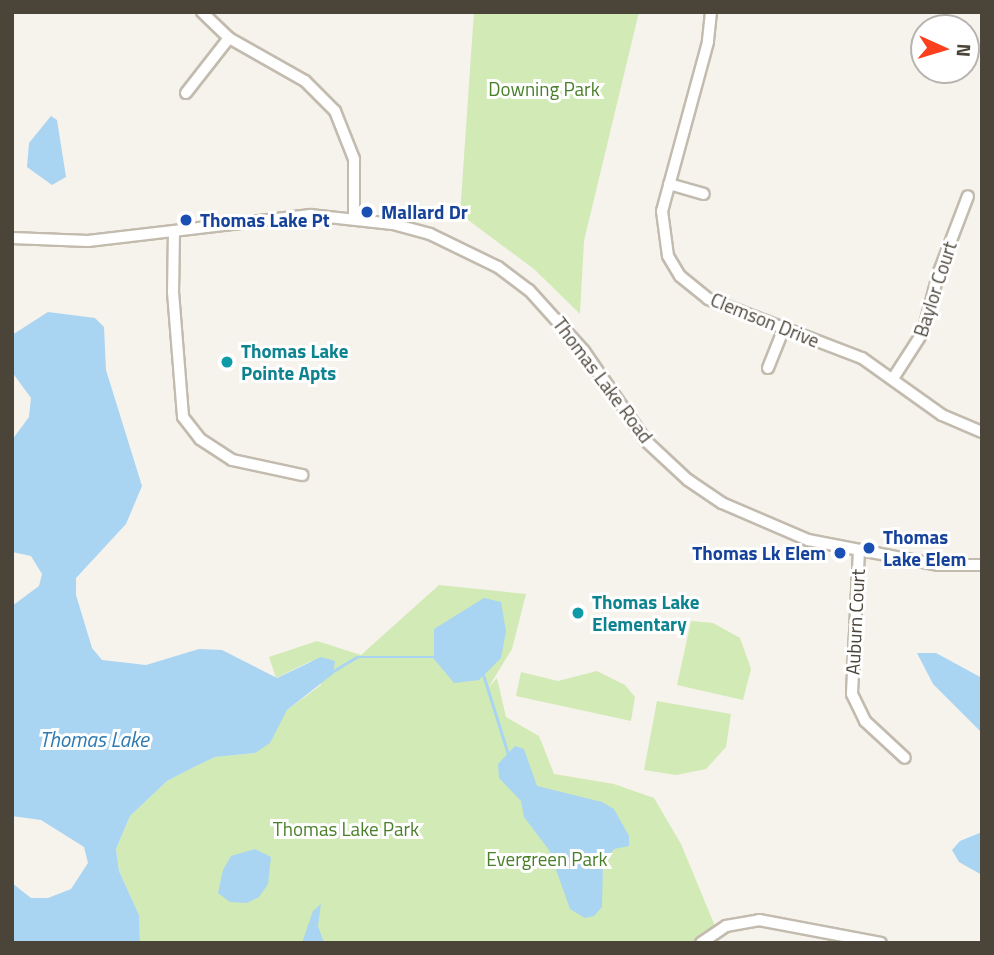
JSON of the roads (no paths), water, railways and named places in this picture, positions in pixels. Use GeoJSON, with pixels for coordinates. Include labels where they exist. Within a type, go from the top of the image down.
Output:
{"type":"FeatureCollection","features":[{"type":"Feature","properties":{"kind":"street"},"geometry":{"type":"LineString","coordinates":[[202,12],[229,38],[304,81],[335,111],[354,159],[354,218]]}},
{"type":"Feature","properties":{"kind":"street","name":"Clemson Drive"},"geometry":{"type":"LineString","coordinates":[[711,12],[708,42],[669,184],[662,233],[680,276],[708,299],[862,358],[894,377],[942,415],[982,432]]}},
{"type":"Feature","properties":{"kind":"street"},"geometry":{"type":"LineString","coordinates":[[186,93],[229,38]]}},
{"type":"Feature","properties":{"kind":"street"},"geometry":{"type":"LineString","coordinates":[[669,184],[704,194]]}},
{"type":"Feature","properties":{"kind":"street","name":"Baylor Court"},"geometry":{"type":"LineString","coordinates":[[894,377],[923,332],[939,272],[968,196]]}},
{"type":"Feature","properties":{"kind":"street","name":"Thomas Lake Road"},"geometry":{"type":"LineString","coordinates":[[12,238],[88,241],[263,217],[354,218],[430,234],[498,268],[561,321],[639,432],[688,480],[764,524],[859,550],[938,565],[982,565]]}},
{"type":"Feature","properties":{"kind":"street"},"geometry":{"type":"LineString","coordinates":[[174,231],[173,292],[183,418],[200,439],[232,460],[302,475]]}},
{"type":"Feature","properties":{"kind":"street"},"geometry":{"type":"LineString","coordinates":[[768,368],[784,328]]}},
{"type":"Feature","properties":{"kind":"street","name":"Auburn Court"},"geometry":{"type":"LineString","coordinates":[[859,550],[852,694],[865,721],[905,758]]}},
{"type":"Feature","properties":{"kind":"street"},"geometry":{"type":"LineString","coordinates":[[701,943],[726,926],[759,920],[881,943]]}},
{"type":"Feature","properties":{"kind":"street"},"geometry":{"type":"LineString","coordinates":[[817,943],[818,931]]}},
{"type":"Feature","properties":{"kind":"water"},"geometry":{"type":"Polygon","coordinates":[[[51,116],[57,120],[66,177],[52,185],[27,167],[29,143],[51,116]]]}},
{"type":"Feature","properties":{"kind":"water","name":"Thomas Lake"},"geometry":{"type":"Polygon","coordinates":[[[48,312],[95,318],[104,327],[106,370],[142,486],[126,524],[76,578],[76,595],[92,648],[102,660],[146,665],[199,649],[222,650],[277,678],[321,657],[335,661],[333,674],[287,710],[270,743],[255,753],[215,757],[167,781],[130,816],[116,849],[119,871],[139,915],[140,943],[12,943],[12,883],[31,898],[48,898],[71,889],[88,863],[84,847],[41,820],[12,816],[12,606],[39,586],[42,574],[31,556],[12,552],[12,440],[29,417],[31,398],[12,372],[12,335],[48,312]]]}},
{"type":"Feature","properties":{"kind":"water"},"geometry":{"type":"Polygon","coordinates":[[[484,598],[501,602],[506,631],[501,658],[479,680],[454,683],[434,659],[434,629],[484,598]]]}},
{"type":"Feature","properties":{"kind":"water"},"geometry":{"type":"Polygon","coordinates":[[[917,653],[936,653],[982,678],[982,733],[933,684],[917,653]]]}},
{"type":"Feature","properties":{"kind":"water"},"geometry":{"type":"Polygon","coordinates":[[[515,746],[524,749],[537,786],[602,802],[614,809],[629,836],[629,846],[614,849],[603,862],[602,907],[594,916],[585,918],[570,909],[549,850],[524,817],[521,801],[499,778],[498,764],[515,746]]]}},
{"type":"Feature","properties":{"kind":"water"},"geometry":{"type":"Polygon","coordinates":[[[982,832],[982,875],[959,862],[952,850],[960,841],[982,832]]]}},
{"type":"Feature","properties":{"kind":"water"},"geometry":{"type":"Polygon","coordinates":[[[255,849],[271,857],[268,884],[259,897],[247,903],[230,902],[218,893],[223,870],[231,856],[255,849]]]}},
{"type":"Feature","properties":{"kind":"water"},"geometry":{"type":"Polygon","coordinates":[[[321,904],[318,926],[324,943],[302,943],[313,911],[321,904]]]}},
{"type":"Feature","properties":{"kind":"waterway"},"geometry":{"type":"LineString","coordinates":[[330,673],[357,657],[434,657]]}},
{"type":"Feature","properties":{"kind":"waterway"},"geometry":{"type":"LineString","coordinates":[[483,673],[508,753]]}},
{"type":"Feature","properties":{"kind":"place","name":"Mallard Dr"},"geometry":{"type":"Point","coordinates":[367,212]}},
{"type":"Feature","properties":{"kind":"place","name":"Thomas Lake Pt"},"geometry":{"type":"Point","coordinates":[186,220]}},
{"type":"Feature","properties":{"kind":"place","name":"Thomas Lake Pointe Apts"},"geometry":{"type":"Point","coordinates":[227,362]}},
{"type":"Feature","properties":{"kind":"place","name":"Thomas Lake Elem"},"geometry":{"type":"Point","coordinates":[869,548]}},
{"type":"Feature","properties":{"kind":"place","name":"Thomas Lk Elem"},"geometry":{"type":"Point","coordinates":[840,553]}},
{"type":"Feature","properties":{"kind":"place","name":"Thomas Lake Elementary"},"geometry":{"type":"Point","coordinates":[578,613]}},
{"type":"Feature","properties":{"kind":"park label","name":"Downing Park"},"geometry":{"type":"Point","coordinates":[544,89]}},
{"type":"Feature","properties":{"kind":"park label","name":"Thomas Lake Park"},"geometry":{"type":"Point","coordinates":[346,829]}},
{"type":"Feature","properties":{"kind":"park label","name":"Evergreen Park"},"geometry":{"type":"Point","coordinates":[547,859]}}]}
